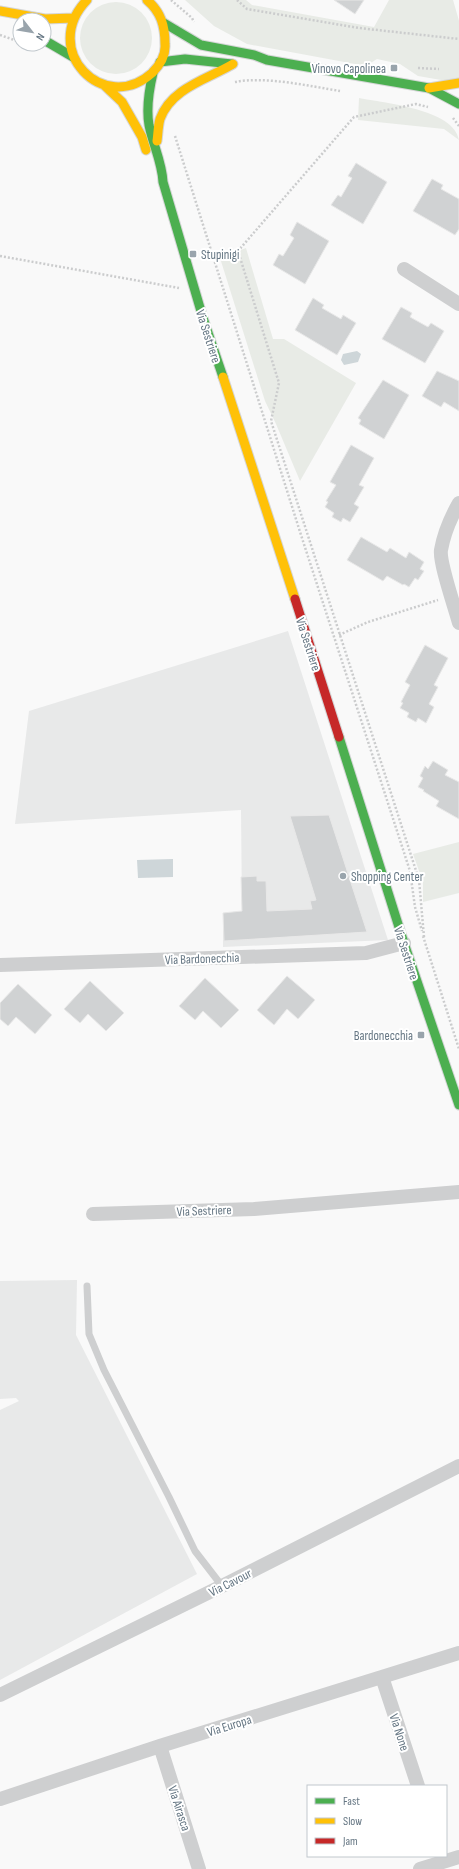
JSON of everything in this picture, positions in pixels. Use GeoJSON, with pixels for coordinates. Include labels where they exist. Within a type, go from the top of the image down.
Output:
{"type":"FeatureCollection","features":[{"type":"Feature","properties":{"kind":"main road"},"geometry":{"type":"LineString","coordinates":[[104,86],[117,88],[130,86],[142,81],[153,73],[160,62],[166,49],[164,23],[154,6],[147,0]]}},
{"type":"Feature","properties":{"kind":"main road"},"geometry":{"type":"LineString","coordinates":[[73,57],[69,37],[74,18],[81,2]]}},
{"type":"Feature","properties":{"kind":"main road"},"geometry":{"type":"LineString","coordinates":[[0,11],[45,19],[74,18]]}},
{"type":"Feature","properties":{"kind":"main road"},"geometry":{"type":"LineString","coordinates":[[164,23],[201,45],[254,55],[267,60],[429,88],[459,104]]}},
{"type":"Feature","properties":{"kind":"main road"},"geometry":{"type":"LineString","coordinates":[[52,45],[73,57]]}},
{"type":"Feature","properties":{"kind":"main road","name":"Via Sestriere"},"geometry":{"type":"LineString","coordinates":[[73,57],[85,75],[104,86],[122,102],[142,137],[153,171],[163,182]]}},
{"type":"Feature","properties":{"kind":"main road","name":"Via Sestriere"},"geometry":{"type":"LineString","coordinates":[[156,149],[160,120],[168,104],[179,93],[194,83],[218,74],[236,64],[185,59],[160,62]]}},
{"type":"Feature","properties":{"kind":"main road"},"geometry":{"type":"LineString","coordinates":[[253,64],[267,60]]}},
{"type":"Feature","properties":{"kind":"main road","name":"Via Sestriere"},"geometry":{"type":"LineString","coordinates":[[153,73],[148,96],[149,125],[163,168],[163,182],[194,288],[404,943],[459,1106]]}},
{"type":"Feature","properties":{"kind":"main road"},"geometry":{"type":"LineString","coordinates":[[429,88],[459,83]]}},
{"type":"Feature","properties":{"kind":"street"},"geometry":{"type":"LineString","coordinates":[[404,269],[459,304]]}},
{"type":"Feature","properties":{"kind":"street"},"geometry":{"type":"LineString","coordinates":[[459,503],[451,516],[441,551],[451,596],[459,623]]}},
{"type":"Feature","properties":{"kind":"street","name":"Via Bardonecchia"},"geometry":{"type":"LineString","coordinates":[[0,965],[366,953],[404,943]]}},
{"type":"Feature","properties":{"kind":"street","name":"Via Sestriere"},"geometry":{"type":"LineString","coordinates":[[93,1214],[254,1209],[459,1192]]}},
{"type":"Feature","properties":{"kind":"street","name":"Via Cavour"},"geometry":{"type":"LineString","coordinates":[[0,1695],[222,1586],[459,1466]]}},
{"type":"Feature","properties":{"kind":"street","name":"Via Europa"},"geometry":{"type":"LineString","coordinates":[[0,1799],[160,1746],[459,1653]]}},
{"type":"Feature","properties":{"kind":"street","name":"Via None"},"geometry":{"type":"LineString","coordinates":[[382,1678],[418,1785]]}},
{"type":"Feature","properties":{"kind":"street","name":"Via Airasca"},"geometry":{"type":"LineString","coordinates":[[160,1746],[199,1869]]}},
{"type":"Feature","properties":{"kind":"street"},"geometry":{"type":"LineString","coordinates":[[420,1869],[459,1857]]}},
{"type":"Feature","properties":{"kind":"lane"},"geometry":{"type":"LineString","coordinates":[[87,1286],[89,1334],[104,1370],[195,1551],[222,1586]]}},
{"type":"Feature","properties":{"kind":"path"},"geometry":{"type":"LineString","coordinates":[[236,0],[247,9],[359,28],[459,39]]}},
{"type":"Feature","properties":{"kind":"path"},"geometry":{"type":"LineString","coordinates":[[0,35],[12,39]]}},
{"type":"Feature","properties":{"kind":"path"},"geometry":{"type":"LineString","coordinates":[[415,68],[444,69]]}},
{"type":"Feature","properties":{"kind":"path"},"geometry":{"type":"LineString","coordinates":[[416,104],[354,117],[238,251],[279,383],[271,421],[419,880],[424,937]]}},
{"type":"Feature","properties":{"kind":"path"},"geometry":{"type":"LineString","coordinates":[[174,132],[301,535],[410,871],[415,908],[459,1050]]}},
{"type":"Feature","properties":{"kind":"path"},"geometry":{"type":"LineString","coordinates":[[0,256],[182,289],[194,288]]}},
{"type":"Feature","properties":{"kind":"path"},"geometry":{"type":"LineString","coordinates":[[339,635],[368,622],[451,596]]}},
{"type":"Feature","properties":{"kind":"shaded area"},"geometry":{"type":"Polygon","coordinates":[[[185,0],[246,0],[252,5],[374,27],[389,0],[453,0],[459,21],[459,78],[447,81],[418,76],[400,64],[377,59],[366,66],[247,44],[214,26],[185,0]]]}},
{"type":"Feature","properties":{"kind":"shaded area"},"geometry":{"type":"Polygon","coordinates":[[[109,2],[123,2],[130,4],[142,12],[150,24],[152,38],[150,52],[142,64],[130,72],[123,74],[109,74],[102,72],[90,64],[82,52],[80,45],[80,31],[82,24],[90,12],[102,4],[109,2]]]}},
{"type":"Feature","properties":{"kind":"shaded area"},"geometry":{"type":"Polygon","coordinates":[[[359,98],[400,105],[432,114],[445,121],[454,130],[459,140],[444,129],[358,120],[359,98]]]}},
{"type":"Feature","properties":{"kind":"shaded area"},"geometry":{"type":"Polygon","coordinates":[[[246,248],[273,339],[284,339],[356,383],[300,481],[265,401],[220,258],[246,248]]]}},
{"type":"Feature","properties":{"kind":"shaded area"},"geometry":{"type":"Polygon","coordinates":[[[357,351],[361,354],[358,362],[344,365],[341,360],[343,354],[357,351]]]}},
{"type":"Feature","properties":{"kind":"shaded area"},"geometry":{"type":"Polygon","coordinates":[[[288,631],[388,940],[223,947],[223,913],[242,911],[241,810],[15,824],[29,711],[288,631]]]}},
{"type":"Feature","properties":{"kind":"shaded area"},"geometry":{"type":"Polygon","coordinates":[[[459,842],[459,893],[423,902],[423,882],[413,854],[459,842]]]}},
{"type":"Feature","properties":{"kind":"shaded area"},"geometry":{"type":"Polygon","coordinates":[[[173,859],[173,877],[138,878],[137,860],[173,859]]]}},
{"type":"Feature","properties":{"kind":"shaded area"},"geometry":{"type":"Polygon","coordinates":[[[77,1280],[76,1335],[197,1574],[0,1680],[0,1410],[19,1401],[16,1398],[0,1399],[0,1281],[77,1280]]]}},
{"type":"Feature","properties":{"kind":"building"},"geometry":{"type":"Polygon","coordinates":[[[334,0],[364,0],[355,14],[334,0]]]}},
{"type":"Feature","properties":{"kind":"building"},"geometry":{"type":"Polygon","coordinates":[[[356,163],[387,182],[363,224],[331,205],[338,195],[341,197],[352,178],[348,176],[356,163]]]}},
{"type":"Feature","properties":{"kind":"building"},"geometry":{"type":"Polygon","coordinates":[[[432,179],[443,185],[441,189],[459,199],[459,229],[455,235],[413,211],[432,179]]]}},
{"type":"Feature","properties":{"kind":"building"},"geometry":{"type":"Polygon","coordinates":[[[297,222],[329,241],[305,284],[273,265],[279,254],[283,256],[294,238],[290,235],[297,222]]]}},
{"type":"Feature","properties":{"kind":"building"},"geometry":{"type":"Polygon","coordinates":[[[313,298],[324,305],[322,308],[341,319],[343,315],[356,323],[337,355],[295,330],[313,298]]]}},
{"type":"Feature","properties":{"kind":"building"},"geometry":{"type":"Polygon","coordinates":[[[401,307],[412,313],[410,317],[428,327],[431,323],[444,331],[425,363],[382,339],[401,307]]]}},
{"type":"Feature","properties":{"kind":"building"},"geometry":{"type":"Polygon","coordinates":[[[437,371],[459,381],[459,411],[444,402],[441,407],[422,396],[437,371]]]}},
{"type":"Feature","properties":{"kind":"building"},"geometry":{"type":"Polygon","coordinates":[[[383,380],[409,395],[384,439],[359,424],[361,420],[358,418],[383,380]]]}},
{"type":"Feature","properties":{"kind":"building"},"geometry":{"type":"Polygon","coordinates":[[[351,445],[374,458],[359,485],[364,487],[354,504],[359,507],[350,522],[343,518],[341,522],[332,517],[334,513],[325,507],[328,502],[326,501],[336,485],[330,482],[351,445]]]}},
{"type":"Feature","properties":{"kind":"building"},"geometry":{"type":"Polygon","coordinates":[[[361,537],[387,552],[390,548],[406,558],[409,552],[424,562],[420,569],[424,571],[418,580],[415,578],[409,587],[387,576],[383,581],[347,560],[361,537]]]}},
{"type":"Feature","properties":{"kind":"building"},"geometry":{"type":"Polygon","coordinates":[[[425,645],[448,658],[434,685],[438,687],[429,704],[434,707],[426,723],[418,718],[416,722],[407,717],[409,713],[400,708],[403,703],[401,702],[410,685],[405,682],[425,645]]]}},
{"type":"Feature","properties":{"kind":"building"},"geometry":{"type":"Polygon","coordinates":[[[433,761],[448,770],[445,775],[459,782],[459,819],[436,806],[439,801],[418,787],[423,778],[420,776],[425,766],[428,769],[433,761]]]}},
{"type":"Feature","properties":{"kind":"building"},"geometry":{"type":"Polygon","coordinates":[[[329,815],[367,932],[224,941],[223,913],[242,911],[241,877],[257,876],[257,881],[266,881],[267,911],[312,909],[310,901],[316,900],[290,816],[329,815]]]}},
{"type":"Feature","properties":{"kind":"building"},"geometry":{"type":"Polygon","coordinates":[[[287,976],[315,1000],[298,1019],[287,1009],[274,1025],[257,1010],[287,976]]]}},
{"type":"Feature","properties":{"kind":"building"},"geometry":{"type":"Polygon","coordinates":[[[205,978],[239,1010],[221,1028],[203,1011],[195,1020],[179,1006],[205,978]]]}},
{"type":"Feature","properties":{"kind":"building"},"geometry":{"type":"Polygon","coordinates":[[[90,981],[124,1013],[106,1031],[88,1014],[80,1023],[64,1009],[90,981]]]}},
{"type":"Feature","properties":{"kind":"building"},"geometry":{"type":"Polygon","coordinates":[[[18,984],[52,1015],[35,1034],[16,1017],[8,1026],[0,1019],[0,1003],[18,984]]]}},
{"type":"Feature","properties":{"kind":"traffic: fast"},"geometry":{"type":"LineString","coordinates":[[164,23],[201,45],[254,55],[267,60],[429,88],[459,104]]}},
{"type":"Feature","properties":{"kind":"traffic: fast"},"geometry":{"type":"LineString","coordinates":[[52,45],[73,57]]}},
{"type":"Feature","properties":{"kind":"traffic: fast"},"geometry":{"type":"LineString","coordinates":[[160,62],[185,59],[232,64]]}},
{"type":"Feature","properties":{"kind":"traffic: fast"},"geometry":{"type":"LineString","coordinates":[[153,73],[148,99],[149,125],[161,167],[163,182],[203,318],[223,377]]}},
{"type":"Feature","properties":{"kind":"traffic: fast"},"geometry":{"type":"LineString","coordinates":[[339,737],[404,943],[459,1105]]}},
{"type":"Feature","properties":{"kind":"traffic: slow"},"geometry":{"type":"LineString","coordinates":[[87,0],[74,19],[70,39],[74,56],[84,71],[98,82],[115,87],[133,84],[152,73],[158,67],[163,56],[165,48],[163,25],[156,9],[147,0]]}},
{"type":"Feature","properties":{"kind":"traffic: slow"},"geometry":{"type":"LineString","coordinates":[[0,11],[45,19],[74,18]]}},
{"type":"Feature","properties":{"kind":"traffic: slow"},"geometry":{"type":"LineString","coordinates":[[157,141],[160,119],[165,108],[173,99],[191,86],[233,64]]}},
{"type":"Feature","properties":{"kind":"traffic: slow"},"geometry":{"type":"LineString","coordinates":[[429,88],[459,83]]}},
{"type":"Feature","properties":{"kind":"traffic: slow"},"geometry":{"type":"LineString","coordinates":[[104,85],[122,102],[142,137],[146,150]]}},
{"type":"Feature","properties":{"kind":"traffic: slow"},"geometry":{"type":"LineString","coordinates":[[223,377],[295,599]]}},
{"type":"Feature","properties":{"kind":"traffic: jam"},"geometry":{"type":"LineString","coordinates":[[295,599],[339,737]]}},
{"type":"Feature","properties":{"kind":"place","name":"Vinovo Capolinea"},"geometry":{"type":"Point","coordinates":[394,68]}},
{"type":"Feature","properties":{"kind":"place","name":"Stupinigi"},"geometry":{"type":"Point","coordinates":[193,254]}},
{"type":"Feature","properties":{"kind":"place","name":"Shopping Center"},"geometry":{"type":"Point","coordinates":[343,876]}},
{"type":"Feature","properties":{"kind":"place","name":"Bardonecchia"},"geometry":{"type":"Point","coordinates":[421,1035]}}]}
